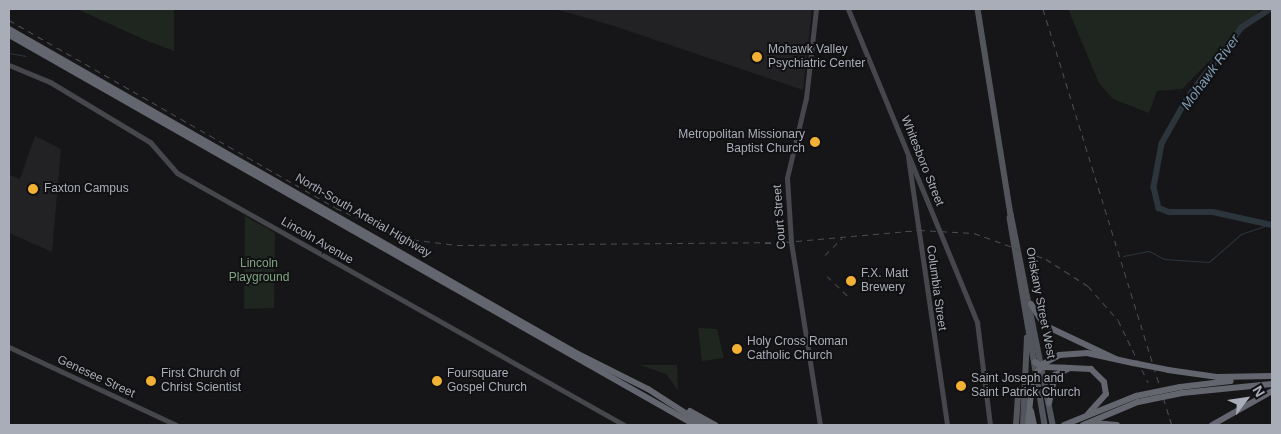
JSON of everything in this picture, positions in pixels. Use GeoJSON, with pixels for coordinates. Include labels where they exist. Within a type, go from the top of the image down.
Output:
{"type":"FeatureCollection","features":[{"type":"Feature","properties":{"kind":"highway","name":"North-South Arterial Highway"},"geometry":{"type":"LineString","coordinates":[[9,29],[576,353],[648,389],[704,425]]}},
{"type":"Feature","properties":{"kind":"highway","name":"North-South Arterial Highway"},"geometry":{"type":"LineString","coordinates":[[9,35],[695,425]]}},
{"type":"Feature","properties":{"kind":"highway"},"geometry":{"type":"LineString","coordinates":[[1031,304],[1044,325],[1116,359]]}},
{"type":"Feature","properties":{"kind":"highway"},"geometry":{"type":"LineString","coordinates":[[1028,425],[1032,380],[1043,364],[1059,355],[1087,353],[1168,370],[1217,377],[1272,376]]}},
{"type":"Feature","properties":{"kind":"highway"},"geometry":{"type":"LineString","coordinates":[[1035,362],[1043,368],[1091,369],[1104,382],[1104,400],[1088,414]]}},
{"type":"Feature","properties":{"kind":"highway"},"geometry":{"type":"LineString","coordinates":[[1049,403],[1053,378],[1070,368]]}},
{"type":"Feature","properties":{"kind":"highway"},"geometry":{"type":"LineString","coordinates":[[1064,425],[1088,414],[1137,399],[1272,376]]}},
{"type":"Feature","properties":{"kind":"highway"},"geometry":{"type":"LineString","coordinates":[[1032,380],[1034,425]]}},
{"type":"Feature","properties":{"kind":"highway"},"geometry":{"type":"LineString","coordinates":[[1181,390],[1272,384]]}},
{"type":"Feature","properties":{"kind":"highway"},"geometry":{"type":"LineString","coordinates":[[648,389],[715,425]]}},
{"type":"Feature","properties":{"kind":"highway"},"geometry":{"type":"LineString","coordinates":[[1212,425],[1272,391]]}},
{"type":"Feature","properties":{"kind":"highway"},"geometry":{"type":"LineString","coordinates":[[1085,425],[1137,399]]}},
{"type":"Feature","properties":{"kind":"highway"},"geometry":{"type":"LineString","coordinates":[[1085,425],[1102,421],[1117,425]]}},
{"type":"Feature","properties":{"kind":"main road","name":"Oriskany Street West"},"geometry":{"type":"LineString","coordinates":[[978,9],[1045,425]]}},
{"type":"Feature","properties":{"kind":"main road","name":"Oriskany Street West"},"geometry":{"type":"LineString","coordinates":[[1011,214],[1031,304],[1054,425]]}},
{"type":"Feature","properties":{"kind":"main road"},"geometry":{"type":"LineString","coordinates":[[1023,425],[1027,318]]}},
{"type":"Feature","properties":{"kind":"main road"},"geometry":{"type":"LineString","coordinates":[[1016,425],[1026,372]]}},
{"type":"Feature","properties":{"kind":"street","name":"Court Street"},"geometry":{"type":"LineString","coordinates":[[816,9],[806,98],[787,178],[791,242],[820,425]]}},
{"type":"Feature","properties":{"kind":"street","name":"Whitesboro Street"},"geometry":{"type":"LineString","coordinates":[[848,9],[976,322],[990,425]]}},
{"type":"Feature","properties":{"kind":"street","name":"Lincoln Avenue"},"geometry":{"type":"LineString","coordinates":[[9,65],[50,82],[150,142],[177,173],[624,425]]}},
{"type":"Feature","properties":{"kind":"street","name":"Columbia Street"},"geometry":{"type":"LineString","coordinates":[[908,154],[947,425]]}},
{"type":"Feature","properties":{"kind":"street","name":"Genesee Street"},"geometry":{"type":"LineString","coordinates":[[9,348],[176,425]]}},
{"type":"Feature","properties":{"kind":"shaded area","name":"Mohawk Valley Psychiatric Center"},"geometry":{"type":"Polygon","coordinates":[[[555,9],[812,9],[803,90],[611,25],[555,9]]]}},
{"type":"Feature","properties":{"kind":"shaded area","name":"Faxton Campus"},"geometry":{"type":"Polygon","coordinates":[[[35,136],[61,149],[52,252],[9,233],[9,175],[20,179],[35,136]]]}},
{"type":"Feature","properties":{"kind":"green space"},"geometry":{"type":"Polygon","coordinates":[[[77,9],[174,9],[174,51],[145,40],[77,9]]]}},
{"type":"Feature","properties":{"kind":"green space"},"geometry":{"type":"Polygon","coordinates":[[[1068,9],[1261,9],[1182,89],[1157,91],[1149,113],[1113,99],[1099,83],[1068,9]]]}},
{"type":"Feature","properties":{"kind":"green space","name":"Lincoln Playground"},"geometry":{"type":"Polygon","coordinates":[[[245,216],[275,233],[274,308],[244,309],[245,216]]]}},
{"type":"Feature","properties":{"kind":"green space"},"geometry":{"type":"Polygon","coordinates":[[[698,328],[717,329],[724,358],[702,361],[698,328]]]}},
{"type":"Feature","properties":{"kind":"green space"},"geometry":{"type":"Polygon","coordinates":[[[640,365],[677,365],[678,390],[666,374],[640,365]]]}},
{"type":"Feature","properties":{"kind":"waterway","name":"Mohawk River"},"geometry":{"type":"LineString","coordinates":[[1271,9],[1242,28],[1189,96],[1162,144],[1154,187],[1159,208],[1169,212],[1213,212],[1272,225]]}},
{"type":"Feature","properties":{"kind":"waterway"},"geometry":{"type":"LineString","coordinates":[[9,53],[26,56]]}},
{"type":"Feature","properties":{"kind":"waterway"},"geometry":{"type":"LineString","coordinates":[[1123,256],[1149,251],[1164,259],[1209,262],[1241,234],[1270,224]]}},
{"type":"Feature","properties":{"kind":"railway"},"geometry":{"type":"LineString","coordinates":[[1043,9],[1172,425]]}},
{"type":"Feature","properties":{"kind":"railway"},"geometry":{"type":"LineString","coordinates":[[9,20],[336,208],[402,238],[457,245],[785,242],[919,230],[974,233],[1046,259],[1088,286],[1118,320],[1148,382]]}},
{"type":"Feature","properties":{"kind":"railway"},"geometry":{"type":"LineString","coordinates":[[825,255],[842,238]]}},
{"type":"Feature","properties":{"kind":"railway"},"geometry":{"type":"LineString","coordinates":[[827,276],[847,295]]}},
{"type":"Feature","properties":{"kind":"place","name":"Mohawk Valley Psychiatric Center"},"geometry":{"type":"Point","coordinates":[757,57]}},
{"type":"Feature","properties":{"kind":"place","name":"Metropolitan Missionary Baptist Church"},"geometry":{"type":"Point","coordinates":[815,142]}},
{"type":"Feature","properties":{"kind":"place","name":"Faxton Campus"},"geometry":{"type":"Point","coordinates":[33,189]}},
{"type":"Feature","properties":{"kind":"place","name":"F.X. Matt Brewery"},"geometry":{"type":"Point","coordinates":[851,281]}},
{"type":"Feature","properties":{"kind":"place","name":"Holy Cross Roman Catholic Church"},"geometry":{"type":"Point","coordinates":[737,349]}},
{"type":"Feature","properties":{"kind":"place","name":"First Church of Christ Scientist"},"geometry":{"type":"Point","coordinates":[151,381]}},
{"type":"Feature","properties":{"kind":"place","name":"Foursquare Gospel Church"},"geometry":{"type":"Point","coordinates":[437,381]}},
{"type":"Feature","properties":{"kind":"place","name":"Saint Joseph and Saint Patrick Church"},"geometry":{"type":"Point","coordinates":[961,386]}}]}
